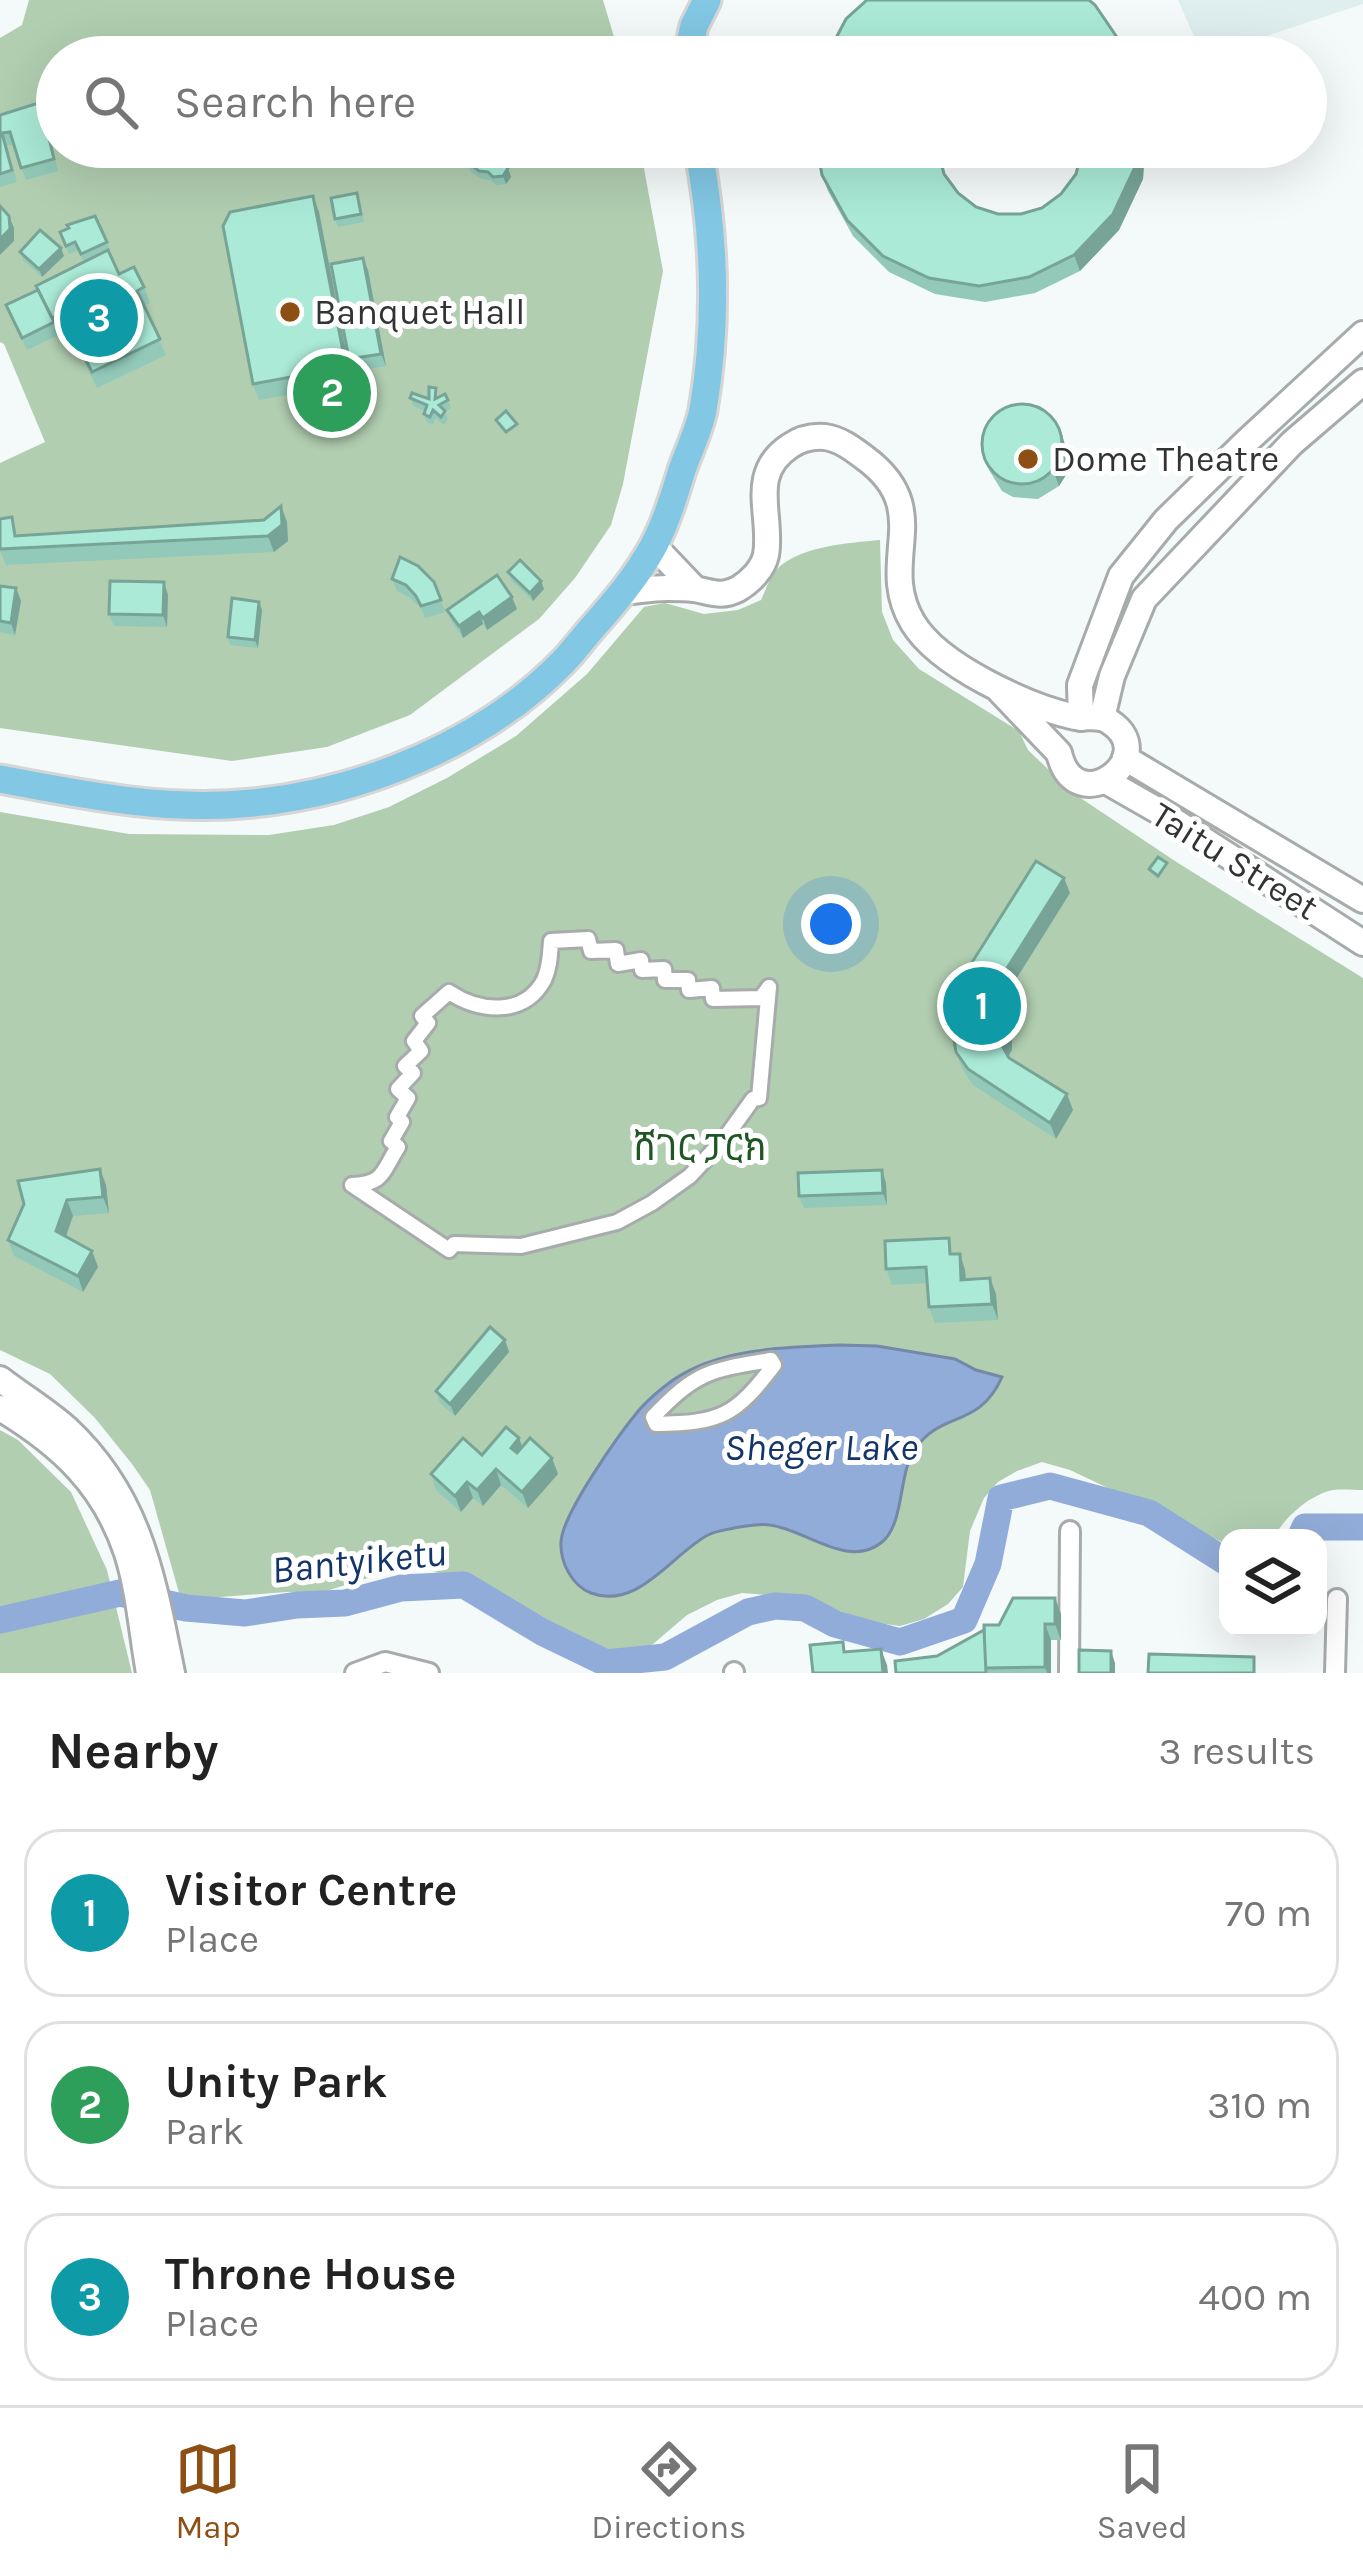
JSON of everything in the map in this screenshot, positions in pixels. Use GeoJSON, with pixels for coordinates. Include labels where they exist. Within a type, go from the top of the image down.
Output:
{"type":"FeatureCollection","features":[{"type":"Feature","properties":{"kind":"main road"},"geometry":{"type":"LineString","coordinates":[[692,36],[707,0]]}},
{"type":"Feature","properties":{"kind":"main road"},"geometry":{"type":"LineString","coordinates":[[0,779],[108,800],[211,806],[257,803],[367,779],[432,752],[514,703],[562,663],[654,546],[702,415],[715,273],[702,168]]}},
{"type":"Feature","properties":{"kind":"main road"},"geometry":{"type":"LineString","coordinates":[[1091,718],[1080,685],[1121,575],[1166,520],[1363,334]]}},
{"type":"Feature","properties":{"kind":"main road"},"geometry":{"type":"LineString","coordinates":[[997,688],[1091,718],[1120,730],[1125,758],[1106,782],[1077,780],[1061,764],[1059,753],[1064,732],[1091,718],[1144,599],[1292,443],[1363,382]]}},
{"type":"Feature","properties":{"kind":"main road"},"geometry":{"type":"LineString","coordinates":[[622,592],[695,589],[718,596],[745,585],[766,558],[763,496],[773,464],[786,448],[803,439],[821,436],[844,443],[878,468],[904,512],[898,560],[901,593],[917,630],[929,645],[997,688],[1059,753]]}},
{"type":"Feature","properties":{"kind":"main road"},"geometry":{"type":"LineString","coordinates":[[654,546],[695,589]]}},
{"type":"Feature","properties":{"kind":"main road","name":"Taitu Street"},"geometry":{"type":"LineString","coordinates":[[1125,758],[1363,900]]}},
{"type":"Feature","properties":{"kind":"main road","name":"Taitu Street"},"geometry":{"type":"LineString","coordinates":[[1106,782],[1363,943]]}},
{"type":"Feature","properties":{"kind":"main road"},"geometry":{"type":"LineString","coordinates":[[0,1379],[67,1428],[116,1489],[139,1530],[141,1574],[164,1672]]}},
{"type":"Feature","properties":{"kind":"main road"},"geometry":{"type":"LineString","coordinates":[[0,1408],[59,1448],[80,1469],[141,1574]]}},
{"type":"Feature","properties":{"kind":"street"},"geometry":{"type":"LineString","coordinates":[[588,939],[591,951],[616,950],[618,964],[641,960],[643,970],[664,969],[665,980],[688,980],[689,990],[712,988],[713,999],[761,998],[770,987],[759,1098],[753,1099],[690,1176],[617,1222],[520,1246],[454,1244],[449,1250],[352,1185],[378,1179],[398,1147],[391,1141],[408,1098],[398,1090],[412,1073],[405,1066],[421,1051],[414,1040],[428,1024],[422,1016],[449,992],[484,1009],[523,1000],[541,985],[551,941],[588,939]]}},
{"type":"Feature","properties":{"kind":"street"},"geometry":{"type":"LineString","coordinates":[[771,1360],[774,1365],[751,1395],[727,1412],[700,1423],[656,1424],[653,1417],[683,1385],[712,1371],[771,1360]]}},
{"type":"Feature","properties":{"kind":"street"},"geometry":{"type":"LineString","coordinates":[[1069,1673],[1070,1531]]}},
{"type":"Feature","properties":{"kind":"street"},"geometry":{"type":"LineString","coordinates":[[1335,1673],[1336,1599]]}},
{"type":"Feature","properties":{"kind":"street"},"geometry":{"type":"LineString","coordinates":[[355,1673],[385,1662],[429,1673]]}},
{"type":"Feature","properties":{"kind":"shaded area"},"geometry":{"type":"Polygon","coordinates":[[[1178,0],[1363,0],[1363,4],[1266,36],[1194,36],[1178,0]]]}},
{"type":"Feature","properties":{"kind":"green space"},"geometry":{"type":"Polygon","coordinates":[[[29,0],[603,0],[614,36],[36,36],[36,168],[644,168],[663,271],[611,525],[575,578],[539,619],[410,715],[327,747],[232,761],[0,728],[0,463],[45,442],[0,342],[0,38],[22,25],[29,0]]]}},
{"type":"Feature","properties":{"kind":"green space","name":"ሸገር ፓርክ"},"geometry":{"type":"Polygon","coordinates":[[[880,540],[882,612],[893,640],[919,669],[1019,731],[1028,750],[1073,793],[1363,978],[1363,1490],[1316,1496],[1280,1529],[1219,1529],[1219,1541],[1070,1470],[1042,1462],[998,1482],[984,1498],[970,1531],[963,1587],[948,1604],[924,1619],[900,1626],[878,1623],[791,1597],[742,1593],[687,1615],[653,1644],[631,1652],[603,1654],[571,1646],[501,1597],[427,1569],[397,1569],[323,1592],[181,1600],[150,1490],[132,1464],[95,1418],[50,1374],[0,1350],[0,812],[129,834],[269,835],[334,825],[389,807],[516,736],[587,674],[644,607],[665,603],[704,614],[738,610],[761,600],[773,574],[794,557],[880,540]]]}},
{"type":"Feature","properties":{"kind":"green space"},"geometry":{"type":"Polygon","coordinates":[[[0,1430],[18,1440],[71,1492],[107,1570],[132,1673],[0,1673],[0,1430]]]}},
{"type":"Feature","properties":{"kind":"water","name":"Sheger Lake"},"geometry":{"type":"Polygon","coordinates":[[[877,1346],[955,1359],[1002,1377],[982,1405],[937,1429],[915,1449],[889,1534],[869,1549],[841,1550],[783,1528],[752,1525],[708,1535],[624,1594],[591,1593],[578,1585],[563,1557],[564,1529],[593,1474],[647,1402],[673,1380],[711,1361],[754,1351],[877,1346]],[[774,1364],[712,1371],[653,1416],[700,1423],[727,1413],[774,1364]]]}},
{"type":"Feature","properties":{"kind":"building"},"geometry":{"type":"Polygon","coordinates":[[[867,0],[1089,0],[1116,36],[837,36],[846,19],[867,0]]]}},
{"type":"Feature","properties":{"kind":"building"},"geometry":{"type":"Polygon","coordinates":[[[36,104],[36,164],[21,168],[10,132],[2,133],[12,170],[0,174],[0,115],[36,104]]]}},
{"type":"Feature","properties":{"kind":"building"},"geometry":{"type":"Polygon","coordinates":[[[475,168],[508,168],[503,176],[475,168]]]}},
{"type":"Feature","properties":{"kind":"building"},"geometry":{"type":"Polygon","coordinates":[[[821,168],[942,168],[958,193],[976,207],[1021,214],[1042,208],[1061,194],[1078,168],[1135,168],[1113,214],[1074,255],[1029,277],[979,286],[929,278],[883,256],[847,220],[821,168]]]}},
{"type":"Feature","properties":{"kind":"building"},"geometry":{"type":"Polygon","coordinates":[[[357,193],[361,214],[335,219],[331,198],[357,193]]]}},
{"type":"Feature","properties":{"kind":"building","name":"Banquet Hall"},"geometry":{"type":"Polygon","coordinates":[[[313,196],[346,367],[253,384],[223,226],[230,212],[313,196]]]}},
{"type":"Feature","properties":{"kind":"building"},"geometry":{"type":"Polygon","coordinates":[[[0,206],[9,216],[10,229],[0,239],[0,206]]]}},
{"type":"Feature","properties":{"kind":"building"},"geometry":{"type":"Polygon","coordinates":[[[95,216],[107,242],[81,254],[75,242],[66,246],[60,232],[95,216]]]}},
{"type":"Feature","properties":{"kind":"building"},"geometry":{"type":"Polygon","coordinates":[[[40,230],[61,248],[39,269],[20,252],[40,230]]]}},
{"type":"Feature","properties":{"kind":"building"},"geometry":{"type":"Polygon","coordinates":[[[108,250],[119,274],[134,267],[144,287],[137,291],[160,339],[92,372],[63,314],[52,318],[36,286],[108,250]]]}},
{"type":"Feature","properties":{"kind":"building"},"geometry":{"type":"Polygon","coordinates":[[[363,258],[381,354],[349,359],[331,264],[363,258]]]}},
{"type":"Feature","properties":{"kind":"building"},"geometry":{"type":"Polygon","coordinates":[[[38,290],[54,322],[22,338],[6,305],[38,290]]]}},
{"type":"Feature","properties":{"kind":"building"},"geometry":{"type":"Polygon","coordinates":[[[429,387],[436,388],[435,399],[445,394],[448,400],[439,405],[445,411],[441,417],[433,410],[430,417],[424,414],[427,405],[410,398],[412,393],[429,399],[429,387]]]}},
{"type":"Feature","properties":{"kind":"building","name":"Dome Theatre"},"geometry":{"type":"Polygon","coordinates":[[[1022,404],[1050,416],[1062,444],[1050,472],[1022,484],[994,472],[982,444],[994,416],[1022,404]]]}},
{"type":"Feature","properties":{"kind":"building"},"geometry":{"type":"Polygon","coordinates":[[[506,411],[517,424],[506,432],[496,420],[506,411]]]}},
{"type":"Feature","properties":{"kind":"building"},"geometry":{"type":"Polygon","coordinates":[[[281,506],[282,525],[268,536],[0,549],[0,519],[12,517],[15,536],[264,520],[281,506]]]}},
{"type":"Feature","properties":{"kind":"building"},"geometry":{"type":"Polygon","coordinates":[[[400,557],[434,582],[441,600],[421,606],[406,585],[392,579],[400,557]]]}},
{"type":"Feature","properties":{"kind":"building"},"geometry":{"type":"Polygon","coordinates":[[[520,560],[541,581],[530,593],[508,572],[520,560]]]}},
{"type":"Feature","properties":{"kind":"building"},"geometry":{"type":"Polygon","coordinates":[[[497,575],[512,597],[483,618],[479,612],[459,626],[447,610],[497,575]]]}},
{"type":"Feature","properties":{"kind":"building"},"geometry":{"type":"Polygon","coordinates":[[[110,581],[164,582],[163,615],[109,614],[110,581]]]}},
{"type":"Feature","properties":{"kind":"building"},"geometry":{"type":"Polygon","coordinates":[[[0,586],[16,588],[11,623],[0,621],[0,586]]]}},
{"type":"Feature","properties":{"kind":"building"},"geometry":{"type":"Polygon","coordinates":[[[232,598],[259,602],[255,640],[228,637],[232,598]]]}},
{"type":"Feature","properties":{"kind":"building"},"geometry":{"type":"Polygon","coordinates":[[[1158,857],[1167,863],[1158,876],[1149,869],[1158,857]]]}},
{"type":"Feature","properties":{"kind":"building"},"geometry":{"type":"Polygon","coordinates":[[[1036,861],[1064,878],[997,984],[995,1001],[1003,1009],[1006,1034],[1001,1044],[1009,1058],[1067,1094],[1050,1123],[968,1069],[956,1052],[950,1016],[959,983],[1036,861]]]}},
{"type":"Feature","properties":{"kind":"building"},"geometry":{"type":"Polygon","coordinates":[[[100,1169],[103,1197],[67,1200],[56,1231],[92,1251],[78,1276],[8,1240],[24,1204],[18,1181],[100,1169]]]}},
{"type":"Feature","properties":{"kind":"building"},"geometry":{"type":"Polygon","coordinates":[[[882,1170],[883,1193],[799,1196],[798,1173],[882,1170]]]}},
{"type":"Feature","properties":{"kind":"building"},"geometry":{"type":"Polygon","coordinates":[[[949,1238],[950,1254],[960,1254],[961,1280],[990,1278],[992,1304],[929,1307],[926,1267],[886,1269],[885,1241],[949,1238]]]}},
{"type":"Feature","properties":{"kind":"building"},"geometry":{"type":"Polygon","coordinates":[[[490,1327],[505,1340],[450,1404],[436,1391],[490,1327]]]}},
{"type":"Feature","properties":{"kind":"building"},"geometry":{"type":"Polygon","coordinates":[[[506,1427],[519,1438],[511,1448],[517,1453],[530,1438],[552,1458],[522,1492],[496,1469],[477,1490],[467,1482],[455,1496],[431,1474],[463,1438],[482,1455],[506,1427]]]}},
{"type":"Feature","properties":{"kind":"building"},"geometry":{"type":"Polygon","coordinates":[[[1013,1598],[1055,1598],[1055,1624],[1045,1624],[1045,1667],[984,1668],[984,1625],[999,1625],[1013,1598]]]}},
{"type":"Feature","properties":{"kind":"building"},"geometry":{"type":"Polygon","coordinates":[[[984,1630],[986,1673],[896,1673],[895,1661],[937,1656],[984,1630]]]}},
{"type":"Feature","properties":{"kind":"building"},"geometry":{"type":"Polygon","coordinates":[[[843,1642],[844,1652],[881,1649],[883,1673],[813,1673],[810,1645],[843,1642]]]}},
{"type":"Feature","properties":{"kind":"building"},"geometry":{"type":"Polygon","coordinates":[[[1079,1650],[1111,1651],[1111,1673],[1079,1673],[1079,1650]]]}},
{"type":"Feature","properties":{"kind":"building"},"geometry":{"type":"Polygon","coordinates":[[[1149,1654],[1254,1657],[1254,1673],[1148,1673],[1149,1654]]]}},
{"type":"Feature","properties":{"kind":"waterway","name":"Bantyiketu"},"geometry":{"type":"LineString","coordinates":[[0,1620],[120,1593],[186,1608],[245,1613],[345,1603],[401,1588],[464,1585],[542,1632],[606,1663],[665,1657],[748,1612],[775,1606],[805,1608],[835,1624],[900,1642],[964,1620],[988,1564],[1001,1498],[1050,1486],[1149,1513],[1219,1557]]}},
{"type":"Feature","properties":{"kind":"waterway","name":"Bantyiketu"},"geometry":{"type":"LineString","coordinates":[[1304,1529],[1363,1527]]}},
{"type":"Feature","properties":{"kind":"place","name":"Banquet Hall"},"geometry":{"type":"Point","coordinates":[290,312]}},
{"type":"Feature","properties":{"kind":"place","name":"Throne House"},"geometry":{"type":"Point","coordinates":[99,318]}},
{"type":"Feature","properties":{"kind":"place","name":"Unity Park"},"geometry":{"type":"Point","coordinates":[332,393]}},
{"type":"Feature","properties":{"kind":"place","name":"Dome Theatre"},"geometry":{"type":"Point","coordinates":[1028,459]}},
{"type":"Feature","properties":{"kind":"place","name":"Visitor Centre"},"geometry":{"type":"Point","coordinates":[982,1006]}}]}
